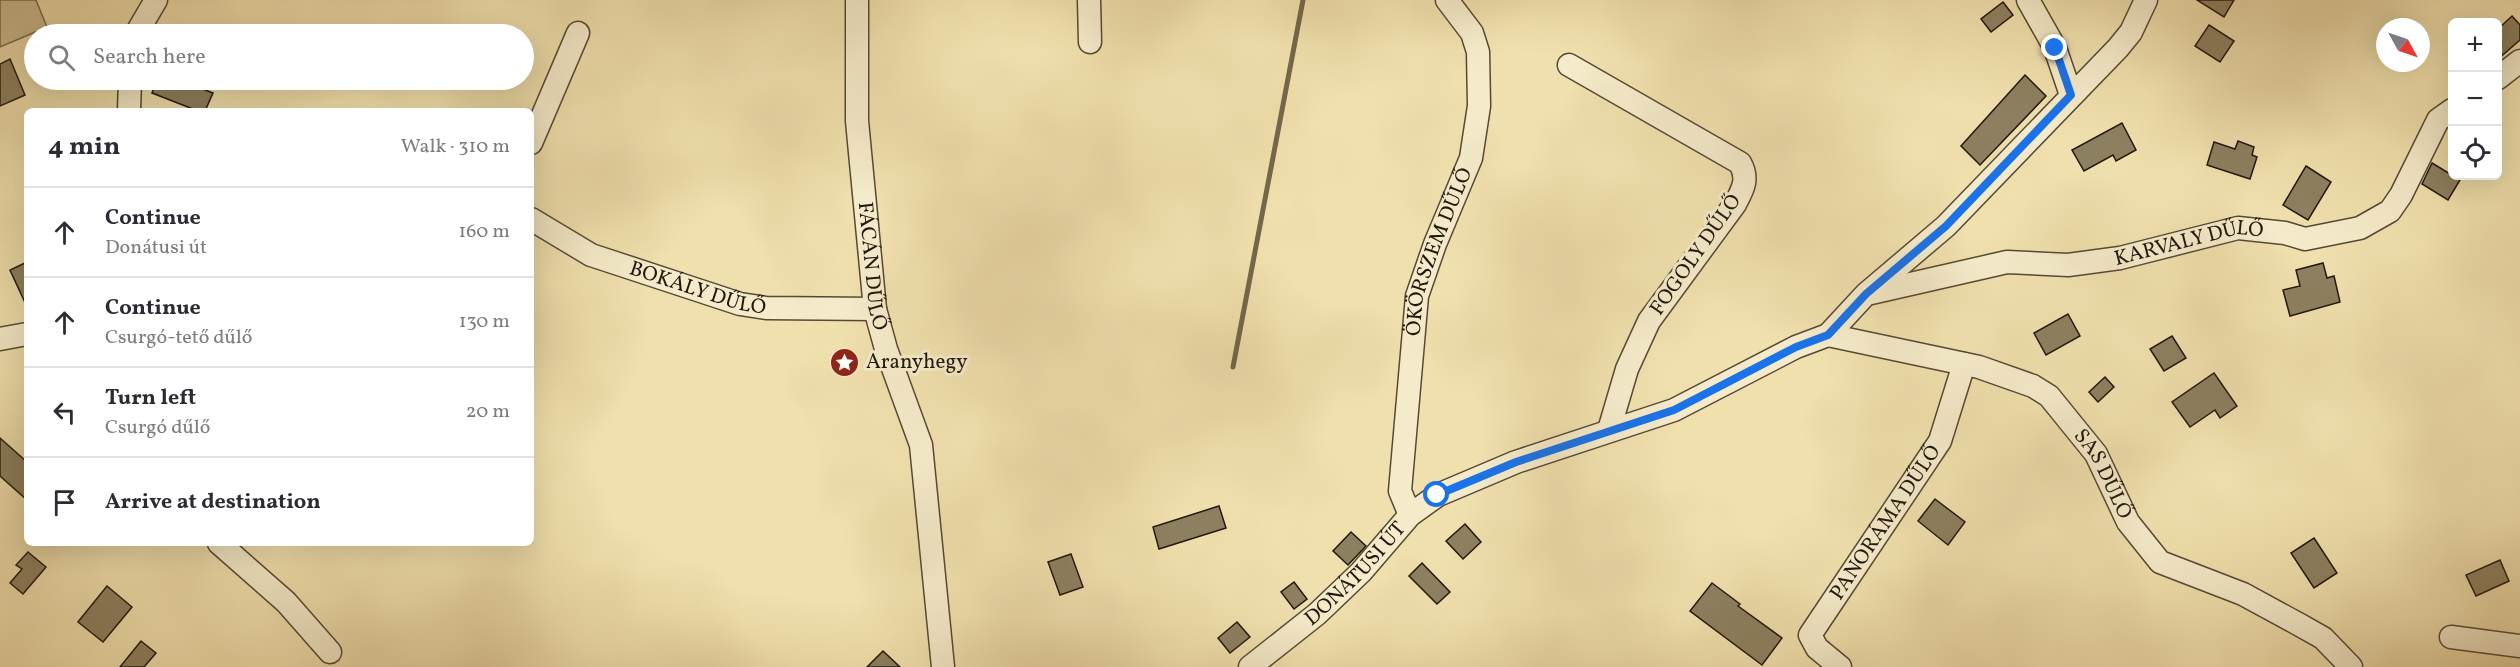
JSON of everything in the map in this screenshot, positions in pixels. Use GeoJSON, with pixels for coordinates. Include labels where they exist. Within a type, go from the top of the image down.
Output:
{"type":"FeatureCollection","features":[{"type":"Feature","properties":{"kind":"street"},"geometry":{"type":"LineString","coordinates":[[142,24],[156,0]]}},
{"type":"Feature","properties":{"kind":"street","name":"FÁCÁN DŰLŐ"},"geometry":{"type":"LineString","coordinates":[[857,0],[857,121],[875,309],[886,349],[921,445],[943,667]]}},
{"type":"Feature","properties":{"kind":"street"},"geometry":{"type":"LineString","coordinates":[[1089,0],[1090,42]]}},
{"type":"Feature","properties":{"kind":"street","name":"ÖKÖRSZEM DŰLŐ"},"geometry":{"type":"LineString","coordinates":[[1410,515],[1400,491],[1417,296],[1435,244],[1471,158],[1479,106],[1478,52],[1472,33],[1447,0]]}},
{"type":"Feature","properties":{"kind":"street"},"geometry":{"type":"LineString","coordinates":[[2028,0],[2055,48],[2071,95]]}},
{"type":"Feature","properties":{"kind":"street"},"geometry":{"type":"LineString","coordinates":[[1828,335],[1866,294],[1946,226],[2131,32],[2146,0]]}},
{"type":"Feature","properties":{"kind":"street"},"geometry":{"type":"LineString","coordinates":[[534,136],[578,33]]}},
{"type":"Feature","properties":{"kind":"street"},"geometry":{"type":"LineString","coordinates":[[2502,75],[2520,61]]}},
{"type":"Feature","properties":{"kind":"street","name":"FOGOLY DŰLŐ"},"geometry":{"type":"LineString","coordinates":[[1569,65],[1740,163],[1746,173],[1744,187],[1735,204],[1649,321],[1627,369],[1609,430]]}},
{"type":"Feature","properties":{"kind":"street"},"geometry":{"type":"LineString","coordinates":[[129,108],[130,90]]}},
{"type":"Feature","properties":{"kind":"street","name":"KARVALY DŰLŐ"},"geometry":{"type":"LineString","coordinates":[[1866,294],[2007,262],[2068,265],[2120,258],[2238,228],[2285,233],[2306,239],[2360,228],[2390,211],[2401,195],[2438,120],[2448,113]]}},
{"type":"Feature","properties":{"kind":"street","name":"BOKÁLY DŰLŐ"},"geometry":{"type":"LineString","coordinates":[[534,221],[591,255],[740,304],[766,308],[875,309]]}},
{"type":"Feature","properties":{"kind":"street","name":"DONÁTUSI ÚT"},"geometry":{"type":"LineString","coordinates":[[1250,667],[1317,614],[1360,572],[1410,515],[1437,495],[1472,478],[1674,410],[1796,347],[1828,335]]}},
{"type":"Feature","properties":{"kind":"street","name":"SAS DŰLŐ"},"geometry":{"type":"LineString","coordinates":[[1828,335],[1964,364],[2033,386],[2049,396],[2096,454],[2128,522],[2160,562],[2244,594],[2323,638],[2351,667]]}},
{"type":"Feature","properties":{"kind":"street"},"geometry":{"type":"LineString","coordinates":[[0,339],[24,337]]}},
{"type":"Feature","properties":{"kind":"street","name":"PANORÁMA DŰLŐ"},"geometry":{"type":"LineString","coordinates":[[1840,667],[1817,648],[1810,636],[1940,441],[1964,364]]}},
{"type":"Feature","properties":{"kind":"street"},"geometry":{"type":"LineString","coordinates":[[222,546],[286,602],[330,652]]}},
{"type":"Feature","properties":{"kind":"street"},"geometry":{"type":"LineString","coordinates":[[2451,637],[2520,646]]}},
{"type":"Feature","properties":{"kind":"shaded area"},"geometry":{"type":"Polygon","coordinates":[[[0,0],[36,0],[46,24],[24,24],[24,37],[0,47],[0,0]]]}},
{"type":"Feature","properties":{"kind":"building"},"geometry":{"type":"Polygon","coordinates":[[[2197,0],[2234,0],[2224,17],[2197,0]]]}},
{"type":"Feature","properties":{"kind":"building"},"geometry":{"type":"Polygon","coordinates":[[[2003,2],[2013,15],[1991,32],[1981,19],[2003,2]]]}},
{"type":"Feature","properties":{"kind":"building"},"geometry":{"type":"Polygon","coordinates":[[[2512,16],[2520,25],[2520,40],[2502,56],[2502,25],[2512,16]]]}},
{"type":"Feature","properties":{"kind":"building"},"geometry":{"type":"Polygon","coordinates":[[[2209,25],[2234,41],[2220,62],[2195,46],[2209,25]]]}},
{"type":"Feature","properties":{"kind":"building"},"geometry":{"type":"Polygon","coordinates":[[[10,59],[25,95],[0,106],[0,64],[10,59]]]}},
{"type":"Feature","properties":{"kind":"building"},"geometry":{"type":"Polygon","coordinates":[[[2025,75],[2046,96],[1980,165],[1961,146],[2025,75]]]}},
{"type":"Feature","properties":{"kind":"building"},"geometry":{"type":"Polygon","coordinates":[[[153,90],[205,90],[213,93],[206,108],[190,108],[152,93],[153,90]]]}},
{"type":"Feature","properties":{"kind":"building"},"geometry":{"type":"Polygon","coordinates":[[[2122,123],[2136,150],[2116,161],[2113,155],[2084,171],[2072,150],[2122,123]]]}},
{"type":"Feature","properties":{"kind":"building"},"geometry":{"type":"Polygon","coordinates":[[[2238,141],[2254,147],[2252,155],[2257,157],[2250,179],[2207,165],[2214,142],[2235,149],[2238,141]]]}},
{"type":"Feature","properties":{"kind":"building"},"geometry":{"type":"Polygon","coordinates":[[[2432,163],[2448,173],[2448,180],[2460,180],[2448,200],[2422,184],[2432,163]]]}},
{"type":"Feature","properties":{"kind":"building"},"geometry":{"type":"Polygon","coordinates":[[[2306,166],[2331,182],[2308,220],[2283,205],[2306,166]]]}},
{"type":"Feature","properties":{"kind":"building"},"geometry":{"type":"Polygon","coordinates":[[[24,263],[24,300],[10,270],[24,263]]]}},
{"type":"Feature","properties":{"kind":"building"},"geometry":{"type":"Polygon","coordinates":[[[2323,263],[2327,278],[2334,276],[2340,302],[2290,316],[2283,290],[2300,286],[2296,270],[2323,263]]]}},
{"type":"Feature","properties":{"kind":"building"},"geometry":{"type":"Polygon","coordinates":[[[2068,314],[2080,336],[2046,355],[2034,333],[2068,314]]]}},
{"type":"Feature","properties":{"kind":"building"},"geometry":{"type":"Polygon","coordinates":[[[2172,336],[2186,358],[2164,371],[2150,349],[2172,336]]]}},
{"type":"Feature","properties":{"kind":"building"},"geometry":{"type":"Polygon","coordinates":[[[2214,373],[2237,406],[2220,418],[2215,410],[2190,427],[2172,402],[2214,373]]]}},
{"type":"Feature","properties":{"kind":"building"},"geometry":{"type":"Polygon","coordinates":[[[2105,377],[2114,387],[2098,402],[2089,392],[2105,377]]]}},
{"type":"Feature","properties":{"kind":"building"},"geometry":{"type":"Polygon","coordinates":[[[0,438],[24,459],[24,497],[0,476],[0,438]]]}},
{"type":"Feature","properties":{"kind":"building"},"geometry":{"type":"Polygon","coordinates":[[[1935,499],[1965,522],[1948,545],[1918,521],[1935,499]]]}},
{"type":"Feature","properties":{"kind":"building"},"geometry":{"type":"Polygon","coordinates":[[[1219,506],[1226,528],[1159,549],[1153,527],[1219,506]]]}},
{"type":"Feature","properties":{"kind":"building"},"geometry":{"type":"Polygon","coordinates":[[[1465,524],[1481,542],[1463,559],[1446,541],[1465,524]]]}},
{"type":"Feature","properties":{"kind":"building"},"geometry":{"type":"Polygon","coordinates":[[[1351,532],[1366,546],[1348,565],[1333,551],[1351,532]]]}},
{"type":"Feature","properties":{"kind":"building"},"geometry":{"type":"Polygon","coordinates":[[[2314,538],[2337,573],[2314,588],[2291,553],[2314,538]]]}},
{"type":"Feature","properties":{"kind":"building"},"geometry":{"type":"Polygon","coordinates":[[[28,552],[46,567],[23,594],[10,583],[22,569],[16,565],[28,552]]]}},
{"type":"Feature","properties":{"kind":"building"},"geometry":{"type":"Polygon","coordinates":[[[1071,554],[1083,587],[1060,595],[1048,562],[1071,554]]]}},
{"type":"Feature","properties":{"kind":"building"},"geometry":{"type":"Polygon","coordinates":[[[2500,560],[2509,581],[2476,596],[2466,575],[2500,560]]]}},
{"type":"Feature","properties":{"kind":"building"},"geometry":{"type":"Polygon","coordinates":[[[1422,563],[1450,592],[1437,604],[1409,576],[1422,563]]]}},
{"type":"Feature","properties":{"kind":"building"},"geometry":{"type":"Polygon","coordinates":[[[1294,582],[1307,599],[1294,609],[1281,592],[1294,582]]]}},
{"type":"Feature","properties":{"kind":"building"},"geometry":{"type":"Polygon","coordinates":[[[1712,583],[1740,604],[1738,606],[1782,638],[1762,665],[1690,611],[1712,583]]]}},
{"type":"Feature","properties":{"kind":"building"},"geometry":{"type":"Polygon","coordinates":[[[107,586],[132,607],[103,642],[78,622],[107,586]]]}},
{"type":"Feature","properties":{"kind":"building"},"geometry":{"type":"Polygon","coordinates":[[[1237,622],[1250,637],[1230,653],[1218,638],[1237,622]]]}},
{"type":"Feature","properties":{"kind":"building"},"geometry":{"type":"Polygon","coordinates":[[[141,641],[156,653],[144,667],[120,667],[141,641]]]}},
{"type":"Feature","properties":{"kind":"building"},"geometry":{"type":"Polygon","coordinates":[[[883,651],[900,667],[867,667],[883,651]]]}},
{"type":"Feature","properties":{"kind":"waterway"},"geometry":{"type":"LineString","coordinates":[[1233,367],[1303,0]]}},
{"type":"Feature","properties":{"kind":"place","name":"Aranyhegy"},"geometry":{"type":"Point","coordinates":[845,362]}},
{"type":"Feature","properties":{"kind":"route"},"geometry":{"type":"LineString","coordinates":[[1437,495],[1472,478],[1516,462],[1674,410],[1796,347],[1828,335],[1866,294],[1946,226],[2071,95],[2055,48]]}}]}
